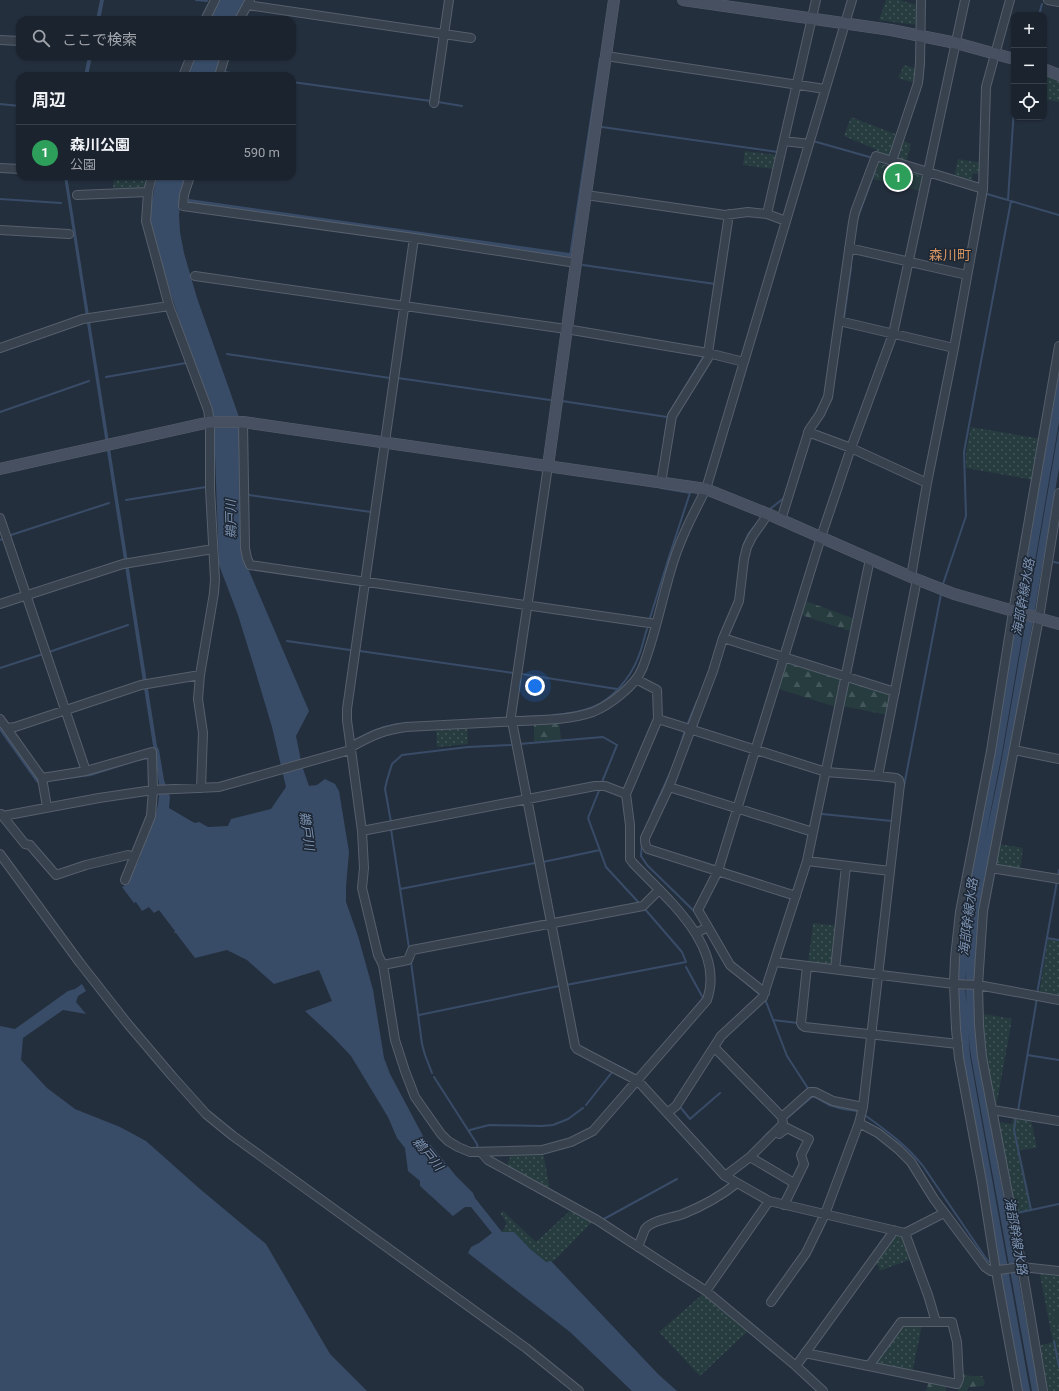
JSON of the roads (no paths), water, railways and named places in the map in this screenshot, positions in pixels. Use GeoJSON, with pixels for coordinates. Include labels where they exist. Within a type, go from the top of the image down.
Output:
{"type":"FeatureCollection","features":[{"type":"Feature","properties":{"kind":"street"},"geometry":{"type":"LineString","coordinates":[[207,16],[215,0]]}},
{"type":"Feature","properties":{"kind":"street"},"geometry":{"type":"LineString","coordinates":[[434,103],[449,0]]}},
{"type":"Feature","properties":{"kind":"street"},"geometry":{"type":"LineString","coordinates":[[614,0],[511,716],[575,1046],[577,1049],[638,1081],[725,1176],[769,1201],[905,1233],[944,1213]]}},
{"type":"Feature","properties":{"kind":"street"},"geometry":{"type":"LineString","coordinates":[[683,0],[845,23],[920,36],[956,43],[1011,58]]}},
{"type":"Feature","properties":{"kind":"street"},"geometry":{"type":"LineString","coordinates":[[767,214],[816,0]]}},
{"type":"Feature","properties":{"kind":"street"},"geometry":{"type":"LineString","coordinates":[[134,857],[128,855],[56,875],[30,845],[25,844],[2,815],[154,790],[219,787],[303,764],[350,748],[378,733],[390,729],[577,716],[594,711],[609,703],[620,695],[636,679],[642,670],[679,547],[706,489],[852,0]]}},
{"type":"Feature","properties":{"kind":"street"},"geometry":{"type":"LineString","coordinates":[[892,160],[918,84],[921,0]]}},
{"type":"Feature","properties":{"kind":"street"},"geometry":{"type":"LineString","coordinates":[[765,993],[730,964],[698,910],[718,871],[821,537],[851,448],[893,334],[965,0]]}},
{"type":"Feature","properties":{"kind":"street"},"geometry":{"type":"LineString","coordinates":[[878,776],[895,692],[914,578],[927,483],[954,348],[983,189],[986,87],[1010,0]]}},
{"type":"Feature","properties":{"kind":"street"},"geometry":{"type":"LineString","coordinates":[[1048,0],[1059,2]]}},
{"type":"Feature","properties":{"kind":"street"},"geometry":{"type":"LineString","coordinates":[[241,16],[248,3],[471,38]]}},
{"type":"Feature","properties":{"kind":"street"},"geometry":{"type":"LineString","coordinates":[[0,40],[16,41]]}},
{"type":"Feature","properties":{"kind":"street"},"geometry":{"type":"LineString","coordinates":[[606,56],[825,88]]}},
{"type":"Feature","properties":{"kind":"street"},"geometry":{"type":"LineString","coordinates":[[185,72],[189,60]]}},
{"type":"Feature","properties":{"kind":"street"},"geometry":{"type":"LineString","coordinates":[[220,72],[224,60]]}},
{"type":"Feature","properties":{"kind":"street"},"geometry":{"type":"LineString","coordinates":[[1047,70],[1059,74]]}},
{"type":"Feature","properties":{"kind":"street"},"geometry":{"type":"LineString","coordinates":[[784,141],[809,144]]}},
{"type":"Feature","properties":{"kind":"street"},"geometry":{"type":"LineString","coordinates":[[781,520],[808,432],[820,414],[828,398],[855,212],[876,156],[983,189]]}},
{"type":"Feature","properties":{"kind":"street"},"geometry":{"type":"LineString","coordinates":[[0,168],[16,168]]}},
{"type":"Feature","properties":{"kind":"street"},"geometry":{"type":"LineString","coordinates":[[151,180],[148,192],[146,221],[169,306],[208,410],[211,422],[210,489],[215,579],[200,675],[198,700],[203,733],[201,788]]}},
{"type":"Feature","properties":{"kind":"street"},"geometry":{"type":"LineString","coordinates":[[189,180],[183,206],[414,238],[576,263]]}},
{"type":"Feature","properties":{"kind":"street"},"geometry":{"type":"LineString","coordinates":[[77,195],[148,192]]}},
{"type":"Feature","properties":{"kind":"street"},"geometry":{"type":"LineString","coordinates":[[586,195],[725,215],[748,212],[767,214],[786,221]]}},
{"type":"Feature","properties":{"kind":"street"},"geometry":{"type":"LineString","coordinates":[[662,483],[672,416],[708,358],[729,214]]}},
{"type":"Feature","properties":{"kind":"street"},"geometry":{"type":"LineString","coordinates":[[0,230],[69,234]]}},
{"type":"Feature","properties":{"kind":"street"},"geometry":{"type":"LineString","coordinates":[[414,238],[347,709],[347,720],[362,831],[364,868],[362,888],[378,955],[383,965],[395,1040],[415,1097],[441,1134],[448,1141],[470,1152],[542,1150],[571,1142],[593,1131],[707,1000],[710,993],[711,975],[709,962],[696,934],[674,905],[630,859],[630,825],[626,794],[658,719],[657,690],[636,679]]}},
{"type":"Feature","properties":{"kind":"street"},"geometry":{"type":"LineString","coordinates":[[849,248],[967,275]]}},
{"type":"Feature","properties":{"kind":"street"},"geometry":{"type":"LineString","coordinates":[[195,276],[566,330],[709,353],[744,362]]}},
{"type":"Feature","properties":{"kind":"street"},"geometry":{"type":"LineString","coordinates":[[0,348],[87,319],[169,306]]}},
{"type":"Feature","properties":{"kind":"street"},"geometry":{"type":"LineString","coordinates":[[840,322],[954,348]]}},
{"type":"Feature","properties":{"kind":"street"},"geometry":{"type":"LineString","coordinates":[[1018,1391],[964,1086],[956,1029],[954,984],[955,958],[960,912],[990,751],[1059,346]]}},
{"type":"Feature","properties":{"kind":"street"},"geometry":{"type":"LineString","coordinates":[[0,470],[211,422],[244,422],[548,466],[706,489],[954,594],[1059,624]]}},
{"type":"Feature","properties":{"kind":"street"},"geometry":{"type":"LineString","coordinates":[[244,422],[245,548],[250,565],[656,624]]}},
{"type":"Feature","properties":{"kind":"street"},"geometry":{"type":"LineString","coordinates":[[808,432],[851,448],[927,483]]}},
{"type":"Feature","properties":{"kind":"street"},"geometry":{"type":"LineString","coordinates":[[1043,1391],[993,1110],[982,1057],[977,985],[983,911],[1014,750],[1059,498]]}},
{"type":"Feature","properties":{"kind":"street"},"geometry":{"type":"LineString","coordinates":[[768,514],[752,536],[747,547],[744,559],[739,601],[723,638],[713,671],[669,787],[645,838],[648,849],[796,896]]}},
{"type":"Feature","properties":{"kind":"street"},"geometry":{"type":"LineString","coordinates":[[0,518],[86,771]]}},
{"type":"Feature","properties":{"kind":"street"},"geometry":{"type":"LineString","coordinates":[[0,604],[127,563],[213,549]]}},
{"type":"Feature","properties":{"kind":"street"},"geometry":{"type":"LineString","coordinates":[[667,1113],[676,1106],[721,1036],[763,997],[765,993],[807,862],[870,559]]}},
{"type":"Feature","properties":{"kind":"street"},"geometry":{"type":"LineString","coordinates":[[723,638],[895,692]]}},
{"type":"Feature","properties":{"kind":"street"},"geometry":{"type":"LineString","coordinates":[[7,728],[145,684],[200,675]]}},
{"type":"Feature","properties":{"kind":"street"},"geometry":{"type":"LineString","coordinates":[[0,719],[43,781],[47,807]]}},
{"type":"Feature","properties":{"kind":"street"},"geometry":{"type":"LineString","coordinates":[[658,719],[826,772],[896,778],[899,780],[900,784],[879,975],[863,1106],[859,1123],[825,1214],[806,1253],[770,1302]]}},
{"type":"Feature","properties":{"kind":"street"},"geometry":{"type":"LineString","coordinates":[[1014,750],[1059,759]]}},
{"type":"Feature","properties":{"kind":"street"},"geometry":{"type":"LineString","coordinates":[[43,781],[86,771],[152,752],[154,790],[151,816],[125,880]]}},
{"type":"Feature","properties":{"kind":"street"},"geometry":{"type":"LineString","coordinates":[[362,831],[601,785],[626,794]]}},
{"type":"Feature","properties":{"kind":"street"},"geometry":{"type":"LineString","coordinates":[[669,787],[814,832]]}},
{"type":"Feature","properties":{"kind":"street"},"geometry":{"type":"LineString","coordinates":[[0,854],[80,963],[127,1023],[206,1114],[233,1136],[526,1348],[579,1391]]}},
{"type":"Feature","properties":{"kind":"street"},"geometry":{"type":"LineString","coordinates":[[807,862],[890,872]]}},
{"type":"Feature","properties":{"kind":"street"},"geometry":{"type":"LineString","coordinates":[[835,970],[846,866]]}},
{"type":"Feature","properties":{"kind":"street"},"geometry":{"type":"LineString","coordinates":[[991,868],[1059,880]]}},
{"type":"Feature","properties":{"kind":"street"},"geometry":{"type":"LineString","coordinates":[[383,965],[408,960],[412,950],[643,906],[659,890]]}},
{"type":"Feature","properties":{"kind":"street"},"geometry":{"type":"LineString","coordinates":[[696,934],[708,927]]}},
{"type":"Feature","properties":{"kind":"street"},"geometry":{"type":"LineString","coordinates":[[775,962],[954,984],[977,985],[1059,1000]]}},
{"type":"Feature","properties":{"kind":"street"},"geometry":{"type":"LineString","coordinates":[[807,966],[801,1023],[805,1027],[958,1044]]}},
{"type":"Feature","properties":{"kind":"street"},"geometry":{"type":"LineString","coordinates":[[714,1047],[782,1117],[783,1124],[751,1155]]}},
{"type":"Feature","properties":{"kind":"street"},"geometry":{"type":"LineString","coordinates":[[782,1117],[813,1092],[833,1101],[863,1106]]}},
{"type":"Feature","properties":{"kind":"street"},"geometry":{"type":"LineString","coordinates":[[993,1110],[1059,1121]]}},
{"type":"Feature","properties":{"kind":"street"},"geometry":{"type":"LineString","coordinates":[[859,1123],[878,1133],[911,1162],[944,1213],[985,1267],[990,1271],[1020,1267],[1059,1271]]}},
{"type":"Feature","properties":{"kind":"street"},"geometry":{"type":"LineString","coordinates":[[725,1176],[787,1128],[809,1140],[801,1155],[804,1164],[784,1205]]}},
{"type":"Feature","properties":{"kind":"street"},"geometry":{"type":"LineString","coordinates":[[481,1152],[488,1160],[597,1220],[706,1291],[796,1366],[823,1391]]}},
{"type":"Feature","properties":{"kind":"street"},"geometry":{"type":"LineString","coordinates":[[751,1155],[794,1183]]}},
{"type":"Feature","properties":{"kind":"street"},"geometry":{"type":"LineString","coordinates":[[638,1247],[645,1229],[648,1226],[706,1204],[737,1183]]}},
{"type":"Feature","properties":{"kind":"street"},"geometry":{"type":"LineString","coordinates":[[706,1291],[769,1201]]}},
{"type":"Feature","properties":{"kind":"street"},"geometry":{"type":"LineString","coordinates":[[796,1366],[891,1235],[893,1230]]}},
{"type":"Feature","properties":{"kind":"street"},"geometry":{"type":"LineString","coordinates":[[905,1233],[928,1295],[936,1322]]}},
{"type":"Feature","properties":{"kind":"street"},"geometry":{"type":"LineString","coordinates":[[805,1353],[957,1384],[959,1380],[957,1342],[952,1322],[901,1322],[869,1366]]}},
{"type":"Feature","properties":{"kind":"water"},"geometry":{"type":"Polygon","coordinates":[[[100,0],[104,0],[101,16],[97,16],[100,0]]]}},
{"type":"Feature","properties":{"kind":"water"},"geometry":{"type":"Polygon","coordinates":[[[218,0],[247,0],[238,16],[211,16],[218,0]]]}},
{"type":"Feature","properties":{"kind":"water"},"geometry":{"type":"Polygon","coordinates":[[[87,60],[91,60],[89,72],[85,72],[87,60]]]}},
{"type":"Feature","properties":{"kind":"water"},"geometry":{"type":"Polygon","coordinates":[[[194,60],[221,60],[216,72],[190,72],[194,60]]]}},
{"type":"Feature","properties":{"kind":"water","name":"鵜戸川"},"geometry":{"type":"Polygon","coordinates":[[[65,180],[68,180],[157,746],[164,780],[170,797],[169,808],[195,823],[199,822],[208,827],[228,826],[231,819],[271,809],[286,787],[272,727],[255,670],[238,615],[219,565],[214,427],[151,228],[151,205],[156,180],[186,180],[181,198],[179,215],[180,232],[184,253],[197,298],[239,417],[244,559],[309,711],[296,736],[302,766],[309,786],[317,785],[325,779],[335,784],[339,791],[349,852],[346,902],[358,936],[373,990],[384,1058],[390,1074],[423,1136],[456,1176],[473,1193],[475,1198],[502,1232],[514,1232],[529,1248],[546,1262],[551,1261],[658,1374],[677,1391],[632,1391],[570,1332],[468,1253],[471,1247],[492,1233],[471,1207],[465,1207],[453,1216],[420,1186],[420,1181],[408,1171],[405,1148],[397,1138],[388,1117],[351,1056],[305,1011],[332,1001],[319,970],[274,984],[247,960],[227,950],[195,958],[176,933],[174,933],[175,931],[159,910],[154,913],[149,907],[142,911],[136,902],[134,903],[122,887],[124,886],[133,864],[137,864],[140,857],[138,855],[151,826],[158,804],[159,786],[155,758],[138,761],[91,776],[37,783],[0,731],[0,726],[39,779],[154,752],[65,180]]]}},
{"type":"Feature","properties":{"kind":"water"},"geometry":{"type":"Polygon","coordinates":[[[189,199],[572,254],[571,258],[188,202],[189,199]]]}},
{"type":"Feature","properties":{"kind":"water","name":"海部幹線水路"},"geometry":{"type":"Polygon","coordinates":[[[1059,372],[1059,422],[1002,753],[975,890],[969,935],[965,985],[970,1056],[1030,1391],[1022,1391],[962,1059],[957,1001],[958,958],[963,912],[994,751],[1059,372]]]}},
{"type":"Feature","properties":{"kind":"water"},"geometry":{"type":"Polygon","coordinates":[[[1059,428],[1059,468],[1010,755],[974,985],[976,1035],[979,1063],[1039,1391],[1032,1391],[971,1056],[967,1021],[966,986],[970,927],[979,868],[1003,752],[1059,428]]]}},
{"type":"Feature","properties":{"kind":"water"},"geometry":{"type":"Polygon","coordinates":[[[82,984],[86,991],[78,996],[76,1002],[86,1014],[63,1010],[23,1038],[21,1060],[47,1088],[75,1109],[120,1127],[146,1141],[200,1189],[266,1244],[330,1354],[367,1391],[0,1391],[0,1026],[15,1029],[68,991],[75,989],[82,984]]]}},
{"type":"Feature","properties":{"kind":"waterway"},"geometry":{"type":"LineString","coordinates":[[196,0],[207,1]]}},
{"type":"Feature","properties":{"kind":"waterway"},"geometry":{"type":"LineString","coordinates":[[1040,12],[1042,4]]}},
{"type":"Feature","properties":{"kind":"waterway"},"geometry":{"type":"LineString","coordinates":[[570,256],[600,59]]}},
{"type":"Feature","properties":{"kind":"waterway"},"geometry":{"type":"LineString","coordinates":[[922,83],[924,62]]}},
{"type":"Feature","properties":{"kind":"waterway"},"geometry":{"type":"LineString","coordinates":[[296,83],[431,101]]}},
{"type":"Feature","properties":{"kind":"waterway"},"geometry":{"type":"LineString","coordinates":[[913,110],[920,90]]}},
{"type":"Feature","properties":{"kind":"waterway"},"geometry":{"type":"LineString","coordinates":[[438,102],[462,106]]}},
{"type":"Feature","properties":{"kind":"waterway"},"geometry":{"type":"LineString","coordinates":[[0,104],[16,106]]}},
{"type":"Feature","properties":{"kind":"waterway"},"geometry":{"type":"LineString","coordinates":[[1008,200],[1013,120]]}},
{"type":"Feature","properties":{"kind":"waterway"},"geometry":{"type":"LineString","coordinates":[[602,127],[778,152]]}},
{"type":"Feature","properties":{"kind":"waterway"},"geometry":{"type":"LineString","coordinates":[[813,141],[873,158]]}},
{"type":"Feature","properties":{"kind":"waterway"},"geometry":{"type":"LineString","coordinates":[[858,217],[875,171]]}},
{"type":"Feature","properties":{"kind":"waterway"},"geometry":{"type":"LineString","coordinates":[[987,194],[1059,215]]}},
{"type":"Feature","properties":{"kind":"waterway"},"geometry":{"type":"LineString","coordinates":[[0,199],[61,203]]}},
{"type":"Feature","properties":{"kind":"waterway"},"geometry":{"type":"LineString","coordinates":[[943,584],[966,516],[964,452],[1011,201]]}},
{"type":"Feature","properties":{"kind":"waterway"},"geometry":{"type":"LineString","coordinates":[[583,265],[715,284],[715,286]]}},
{"type":"Feature","properties":{"kind":"waterway"},"geometry":{"type":"LineString","coordinates":[[844,318],[851,267]]}},
{"type":"Feature","properties":{"kind":"waterway"},"geometry":{"type":"LineString","coordinates":[[227,354],[390,378]]}},
{"type":"Feature","properties":{"kind":"waterway"},"geometry":{"type":"LineString","coordinates":[[664,440],[668,415],[704,356]]}},
{"type":"Feature","properties":{"kind":"waterway"},"geometry":{"type":"LineString","coordinates":[[106,377],[186,363]]}},
{"type":"Feature","properties":{"kind":"waterway"},"geometry":{"type":"LineString","coordinates":[[398,378],[550,400]]}},
{"type":"Feature","properties":{"kind":"waterway"},"geometry":{"type":"LineString","coordinates":[[0,412],[89,381]]}},
{"type":"Feature","properties":{"kind":"waterway"},"geometry":{"type":"LineString","coordinates":[[562,401],[667,417]]}},
{"type":"Feature","properties":{"kind":"waterway"},"geometry":{"type":"LineString","coordinates":[[126,500],[206,487]]}},
{"type":"Feature","properties":{"kind":"waterway"},"geometry":{"type":"LineString","coordinates":[[650,618],[690,493],[661,488]]}},
{"type":"Feature","properties":{"kind":"waterway"},"geometry":{"type":"LineString","coordinates":[[249,495],[371,512]]}},
{"type":"Feature","properties":{"kind":"waterway"},"geometry":{"type":"LineString","coordinates":[[770,509],[784,498]]}},
{"type":"Feature","properties":{"kind":"waterway"},"geometry":{"type":"LineString","coordinates":[[11,535],[109,503]]}},
{"type":"Feature","properties":{"kind":"waterway"},"geometry":{"type":"LineString","coordinates":[[744,544],[749,533],[761,518]]}},
{"type":"Feature","properties":{"kind":"waterway"},"geometry":{"type":"LineString","coordinates":[[0,540],[4,538]]}},
{"type":"Feature","properties":{"kind":"waterway"},"geometry":{"type":"LineString","coordinates":[[1054,562],[1059,563]]}},
{"type":"Feature","properties":{"kind":"waterway"},"geometry":{"type":"LineString","coordinates":[[904,786],[941,594]]}},
{"type":"Feature","properties":{"kind":"waterway"},"geometry":{"type":"LineString","coordinates":[[49,652],[128,625]]}},
{"type":"Feature","properties":{"kind":"waterway"},"geometry":{"type":"LineString","coordinates":[[554,715],[588,709],[607,699],[614,693],[626,680],[635,666],[647,629]]}},
{"type":"Feature","properties":{"kind":"waterway"},"geometry":{"type":"LineString","coordinates":[[287,641],[350,650]]}},
{"type":"Feature","properties":{"kind":"waterway"},"geometry":{"type":"LineString","coordinates":[[360,651],[513,673]]}},
{"type":"Feature","properties":{"kind":"waterway"},"geometry":{"type":"LineString","coordinates":[[0,668],[43,654]]}},
{"type":"Feature","properties":{"kind":"waterway"},"geometry":{"type":"LineString","coordinates":[[522,674],[617,689]]}},
{"type":"Feature","properties":{"kind":"waterway"},"geometry":{"type":"LineString","coordinates":[[688,723],[697,701]]}},
{"type":"Feature","properties":{"kind":"waterway"},"geometry":{"type":"LineString","coordinates":[[517,717],[546,716]]}},
{"type":"Feature","properties":{"kind":"waterway"},"geometry":{"type":"LineString","coordinates":[[494,718],[505,718]]}},
{"type":"Feature","properties":{"kind":"waterway"},"geometry":{"type":"LineString","coordinates":[[355,740],[383,727],[402,724]]}},
{"type":"Feature","properties":{"kind":"waterway"},"geometry":{"type":"LineString","coordinates":[[677,756],[685,730]]}},
{"type":"Feature","properties":{"kind":"waterway"},"geometry":{"type":"LineString","coordinates":[[519,744],[603,737],[617,745],[602,782]]}},
{"type":"Feature","properties":{"kind":"waterway"},"geometry":{"type":"LineString","coordinates":[[391,822],[385,789],[392,764],[402,755],[468,747],[511,745]]}},
{"type":"Feature","properties":{"kind":"waterway"},"geometry":{"type":"LineString","coordinates":[[652,813],[670,773]]}},
{"type":"Feature","properties":{"kind":"waterway"},"geometry":{"type":"LineString","coordinates":[[600,788],[588,818],[606,867],[640,904]]}},
{"type":"Feature","properties":{"kind":"waterway"},"geometry":{"type":"LineString","coordinates":[[822,814],[892,821],[892,823]]}},
{"type":"Feature","properties":{"kind":"waterway"},"geometry":{"type":"LineString","coordinates":[[391,829],[409,948]]}},
{"type":"Feature","properties":{"kind":"waterway"},"geometry":{"type":"LineString","coordinates":[[642,843],[641,856],[647,865],[695,912]]}},
{"type":"Feature","properties":{"kind":"waterway"},"geometry":{"type":"LineString","coordinates":[[543,862],[600,850]]}},
{"type":"Feature","properties":{"kind":"waterway"},"geometry":{"type":"LineString","coordinates":[[400,889],[535,863]]}},
{"type":"Feature","properties":{"kind":"waterway"},"geometry":{"type":"LineString","coordinates":[[1058,877],[1059,870]]}},
{"type":"Feature","properties":{"kind":"waterway"},"geometry":{"type":"LineString","coordinates":[[1037,994],[1057,881]]}},
{"type":"Feature","properties":{"kind":"waterway"},"geometry":{"type":"LineString","coordinates":[[566,985],[686,962],[682,952],[644,908]]}},
{"type":"Feature","properties":{"kind":"waterway"},"geometry":{"type":"LineString","coordinates":[[1047,938],[1059,940]]}},
{"type":"Feature","properties":{"kind":"waterway"},"geometry":{"type":"LineString","coordinates":[[411,962],[422,1044],[432,1073]]}},
{"type":"Feature","properties":{"kind":"waterway"},"geometry":{"type":"LineString","coordinates":[[686,967],[703,998],[690,1014]]}},
{"type":"Feature","properties":{"kind":"waterway"},"geometry":{"type":"LineString","coordinates":[[749,985],[759,994]]}},
{"type":"Feature","properties":{"kind":"waterway"},"geometry":{"type":"LineString","coordinates":[[419,1015],[559,986]]}},
{"type":"Feature","properties":{"kind":"waterway"},"geometry":{"type":"LineString","coordinates":[[1018,1111],[1037,998]]}},
{"type":"Feature","properties":{"kind":"waterway"},"geometry":{"type":"LineString","coordinates":[[765,999],[787,1056],[809,1090]]}},
{"type":"Feature","properties":{"kind":"waterway"},"geometry":{"type":"LineString","coordinates":[[773,1020],[798,1023]]}},
{"type":"Feature","properties":{"kind":"waterway"},"geometry":{"type":"LineString","coordinates":[[1027,1055],[1059,1060]]}},
{"type":"Feature","properties":{"kind":"waterway"},"geometry":{"type":"LineString","coordinates":[[617,1067],[618,1066],[637,1076]]}},
{"type":"Feature","properties":{"kind":"waterway"},"geometry":{"type":"LineString","coordinates":[[586,1105],[613,1071]]}},
{"type":"Feature","properties":{"kind":"waterway"},"geometry":{"type":"LineString","coordinates":[[434,1077],[477,1144],[478,1150]]}},
{"type":"Feature","properties":{"kind":"waterway"},"geometry":{"type":"LineString","coordinates":[[681,1108],[690,1119],[720,1093]]}},
{"type":"Feature","properties":{"kind":"waterway"},"geometry":{"type":"LineString","coordinates":[[787,1118],[813,1096],[829,1105],[857,1111]]}},
{"type":"Feature","properties":{"kind":"waterway"},"geometry":{"type":"LineString","coordinates":[[469,1132],[470,1130],[489,1125],[553,1125],[568,1119],[583,1108]]}},
{"type":"Feature","properties":{"kind":"waterway"},"geometry":{"type":"LineString","coordinates":[[866,1116],[896,1139],[923,1166],[985,1257],[989,1262],[991,1262]]}},
{"type":"Feature","properties":{"kind":"waterway"},"geometry":{"type":"LineString","coordinates":[[1016,1117],[1014,1130],[1031,1210]]}},
{"type":"Feature","properties":{"kind":"waterway"},"geometry":{"type":"LineString","coordinates":[[763,1138],[769,1132]]}},
{"type":"Feature","properties":{"kind":"waterway"},"geometry":{"type":"LineString","coordinates":[[602,1220],[677,1179]]}},
{"type":"Feature","properties":{"kind":"waterway","name":"海部幹線水路"},"geometry":{"type":"LineString","coordinates":[[1017,1213],[1059,1204]]}},
{"type":"Feature","properties":{"kind":"waterway"},"geometry":{"type":"LineString","coordinates":[[1054,1341],[1059,1367]]}},
{"type":"Feature","properties":{"kind":"place","name":"森川公園"},"geometry":{"type":"Point","coordinates":[898,177]}},
{"type":"Feature","properties":{"kind":"district","name":"森川町"},"geometry":{"type":"Point","coordinates":[950,255]}}]}
